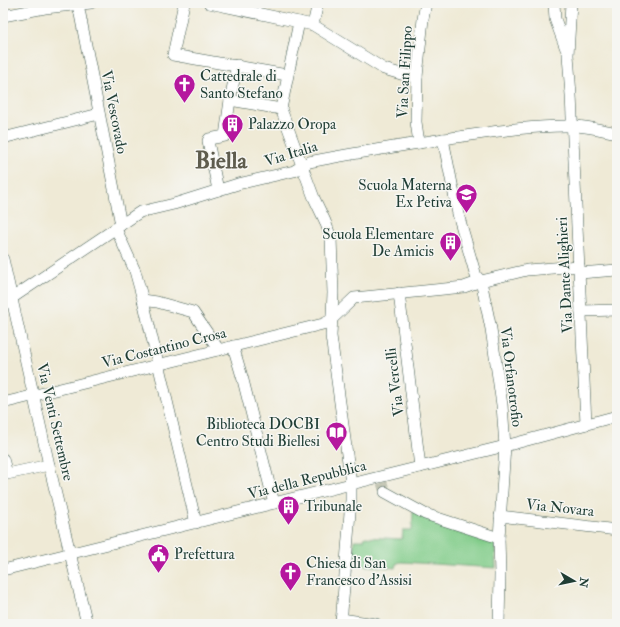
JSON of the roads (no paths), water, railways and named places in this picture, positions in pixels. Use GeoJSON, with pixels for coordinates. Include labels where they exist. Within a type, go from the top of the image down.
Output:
{"type":"FeatureCollection","features":[{"type":"Feature","properties":{"kind":"street"},"geometry":{"type":"LineString","coordinates":[[3,16],[45,8],[90,3]]}},
{"type":"Feature","properties":{"kind":"street"},"geometry":{"type":"LineString","coordinates":[[184,3],[173,55],[237,65],[287,75]]}},
{"type":"Feature","properties":{"kind":"street"},"geometry":{"type":"LineString","coordinates":[[208,3],[313,25],[384,69],[417,76]]}},
{"type":"Feature","properties":{"kind":"street"},"geometry":{"type":"LineString","coordinates":[[313,25],[318,3]]}},
{"type":"Feature","properties":{"kind":"street","name":"Via San Filippo"},"geometry":{"type":"LineString","coordinates":[[419,143],[416,122],[417,76],[426,3]]}},
{"type":"Feature","properties":{"kind":"street"},"geometry":{"type":"LineString","coordinates":[[554,3],[555,19],[568,55]]}},
{"type":"Feature","properties":{"kind":"street"},"geometry":{"type":"LineString","coordinates":[[568,55],[571,3]]}},
{"type":"Feature","properties":{"kind":"street","name":"Via Vescovado"},"geometry":{"type":"LineString","coordinates":[[76,4],[100,114],[118,227],[135,271],[143,300],[196,523]]}},
{"type":"Feature","properties":{"kind":"street"},"geometry":{"type":"LineString","coordinates":[[299,22],[281,109],[314,198],[331,238],[333,293],[331,336],[351,500],[341,622],[376,624]]}},
{"type":"Feature","properties":{"kind":"street","name":"Via Dante Alighieri"},"geometry":{"type":"LineString","coordinates":[[568,55],[573,126],[586,424]]}},
{"type":"Feature","properties":{"kind":"street"},"geometry":{"type":"LineString","coordinates":[[218,190],[208,140],[224,136],[237,65]]}},
{"type":"Feature","properties":{"kind":"street"},"geometry":{"type":"LineString","coordinates":[[230,100],[281,109]]}},
{"type":"Feature","properties":{"kind":"street"},"geometry":{"type":"LineString","coordinates":[[3,138],[100,114]]}},
{"type":"Feature","properties":{"kind":"street","name":"Via Italia"},"geometry":{"type":"LineString","coordinates":[[7,301],[140,212],[294,171],[309,162],[443,139],[536,127],[573,126],[617,133]]}},
{"type":"Feature","properties":{"kind":"street","name":"Via Orfanotrofio"},"geometry":{"type":"LineString","coordinates":[[443,139],[458,214],[476,276],[480,281],[491,329],[500,390],[505,446],[499,538],[499,624]]}},
{"type":"Feature","properties":{"kind":"street","name":"Via Venti Settembre"},"geometry":{"type":"LineString","coordinates":[[3,259],[7,301],[34,396],[87,624]]}},
{"type":"Feature","properties":{"kind":"street"},"geometry":{"type":"LineString","coordinates":[[332,320],[354,298],[464,287],[480,281],[527,270],[617,270]]}},
{"type":"Feature","properties":{"kind":"street","name":"Via Vercelli"},"geometry":{"type":"LineString","coordinates":[[399,293],[420,467]]}},
{"type":"Feature","properties":{"kind":"street"},"geometry":{"type":"LineString","coordinates":[[143,300],[157,302],[193,312],[219,350]]}},
{"type":"Feature","properties":{"kind":"street"},"geometry":{"type":"LineString","coordinates":[[581,311],[617,310]]}},
{"type":"Feature","properties":{"kind":"street","name":"Via Costantino Crosa"},"geometry":{"type":"LineString","coordinates":[[3,403],[323,324],[332,320]]}},
{"type":"Feature","properties":{"kind":"street"},"geometry":{"type":"LineString","coordinates":[[233,346],[274,503]]}},
{"type":"Feature","properties":{"kind":"street","name":"Via della Repubblica"},"geometry":{"type":"LineString","coordinates":[[3,570],[350,484],[382,484],[420,467],[617,416]]}},
{"type":"Feature","properties":{"kind":"street"},"geometry":{"type":"LineString","coordinates":[[3,459],[7,474],[49,465]]}},
{"type":"Feature","properties":{"kind":"street"},"geometry":{"type":"LineString","coordinates":[[382,484],[425,514],[499,538]]}},
{"type":"Feature","properties":{"kind":"street","name":"Via Novara"},"geometry":{"type":"LineString","coordinates":[[500,516],[617,530]]}},
{"type":"Feature","properties":{"kind":"tunnel"},"geometry":{"type":"LineString","coordinates":[[382,483],[385,492]]}},
{"type":"Feature","properties":{"kind":"place","name":"Cattedrale di Santo Stefano"},"geometry":{"type":"Point","coordinates":[184,104]}},
{"type":"Feature","properties":{"kind":"place","name":"Palazzo Oropa"},"geometry":{"type":"Point","coordinates":[233,144]}},
{"type":"Feature","properties":{"kind":"place","name":"Scuola Materna Ex Petiva"},"geometry":{"type":"Point","coordinates":[467,214]}},
{"type":"Feature","properties":{"kind":"place","name":"Scuola Elementare De Amicis"},"geometry":{"type":"Point","coordinates":[450,262]}},
{"type":"Feature","properties":{"kind":"place","name":"Biblioteca DOCBI Centro Studi Biellesi"},"geometry":{"type":"Point","coordinates":[336,452]}},
{"type":"Feature","properties":{"kind":"place","name":"Tribunale"},"geometry":{"type":"Point","coordinates":[289,526]}},
{"type":"Feature","properties":{"kind":"place","name":"Prefettura"},"geometry":{"type":"Point","coordinates":[159,574]}},
{"type":"Feature","properties":{"kind":"place","name":"Chiesa di San Francesco d’Assisi"},"geometry":{"type":"Point","coordinates":[291,592]}},
{"type":"Feature","properties":{"kind":"district","name":"Biella"},"geometry":{"type":"Point","coordinates":[221,160]}}]}
